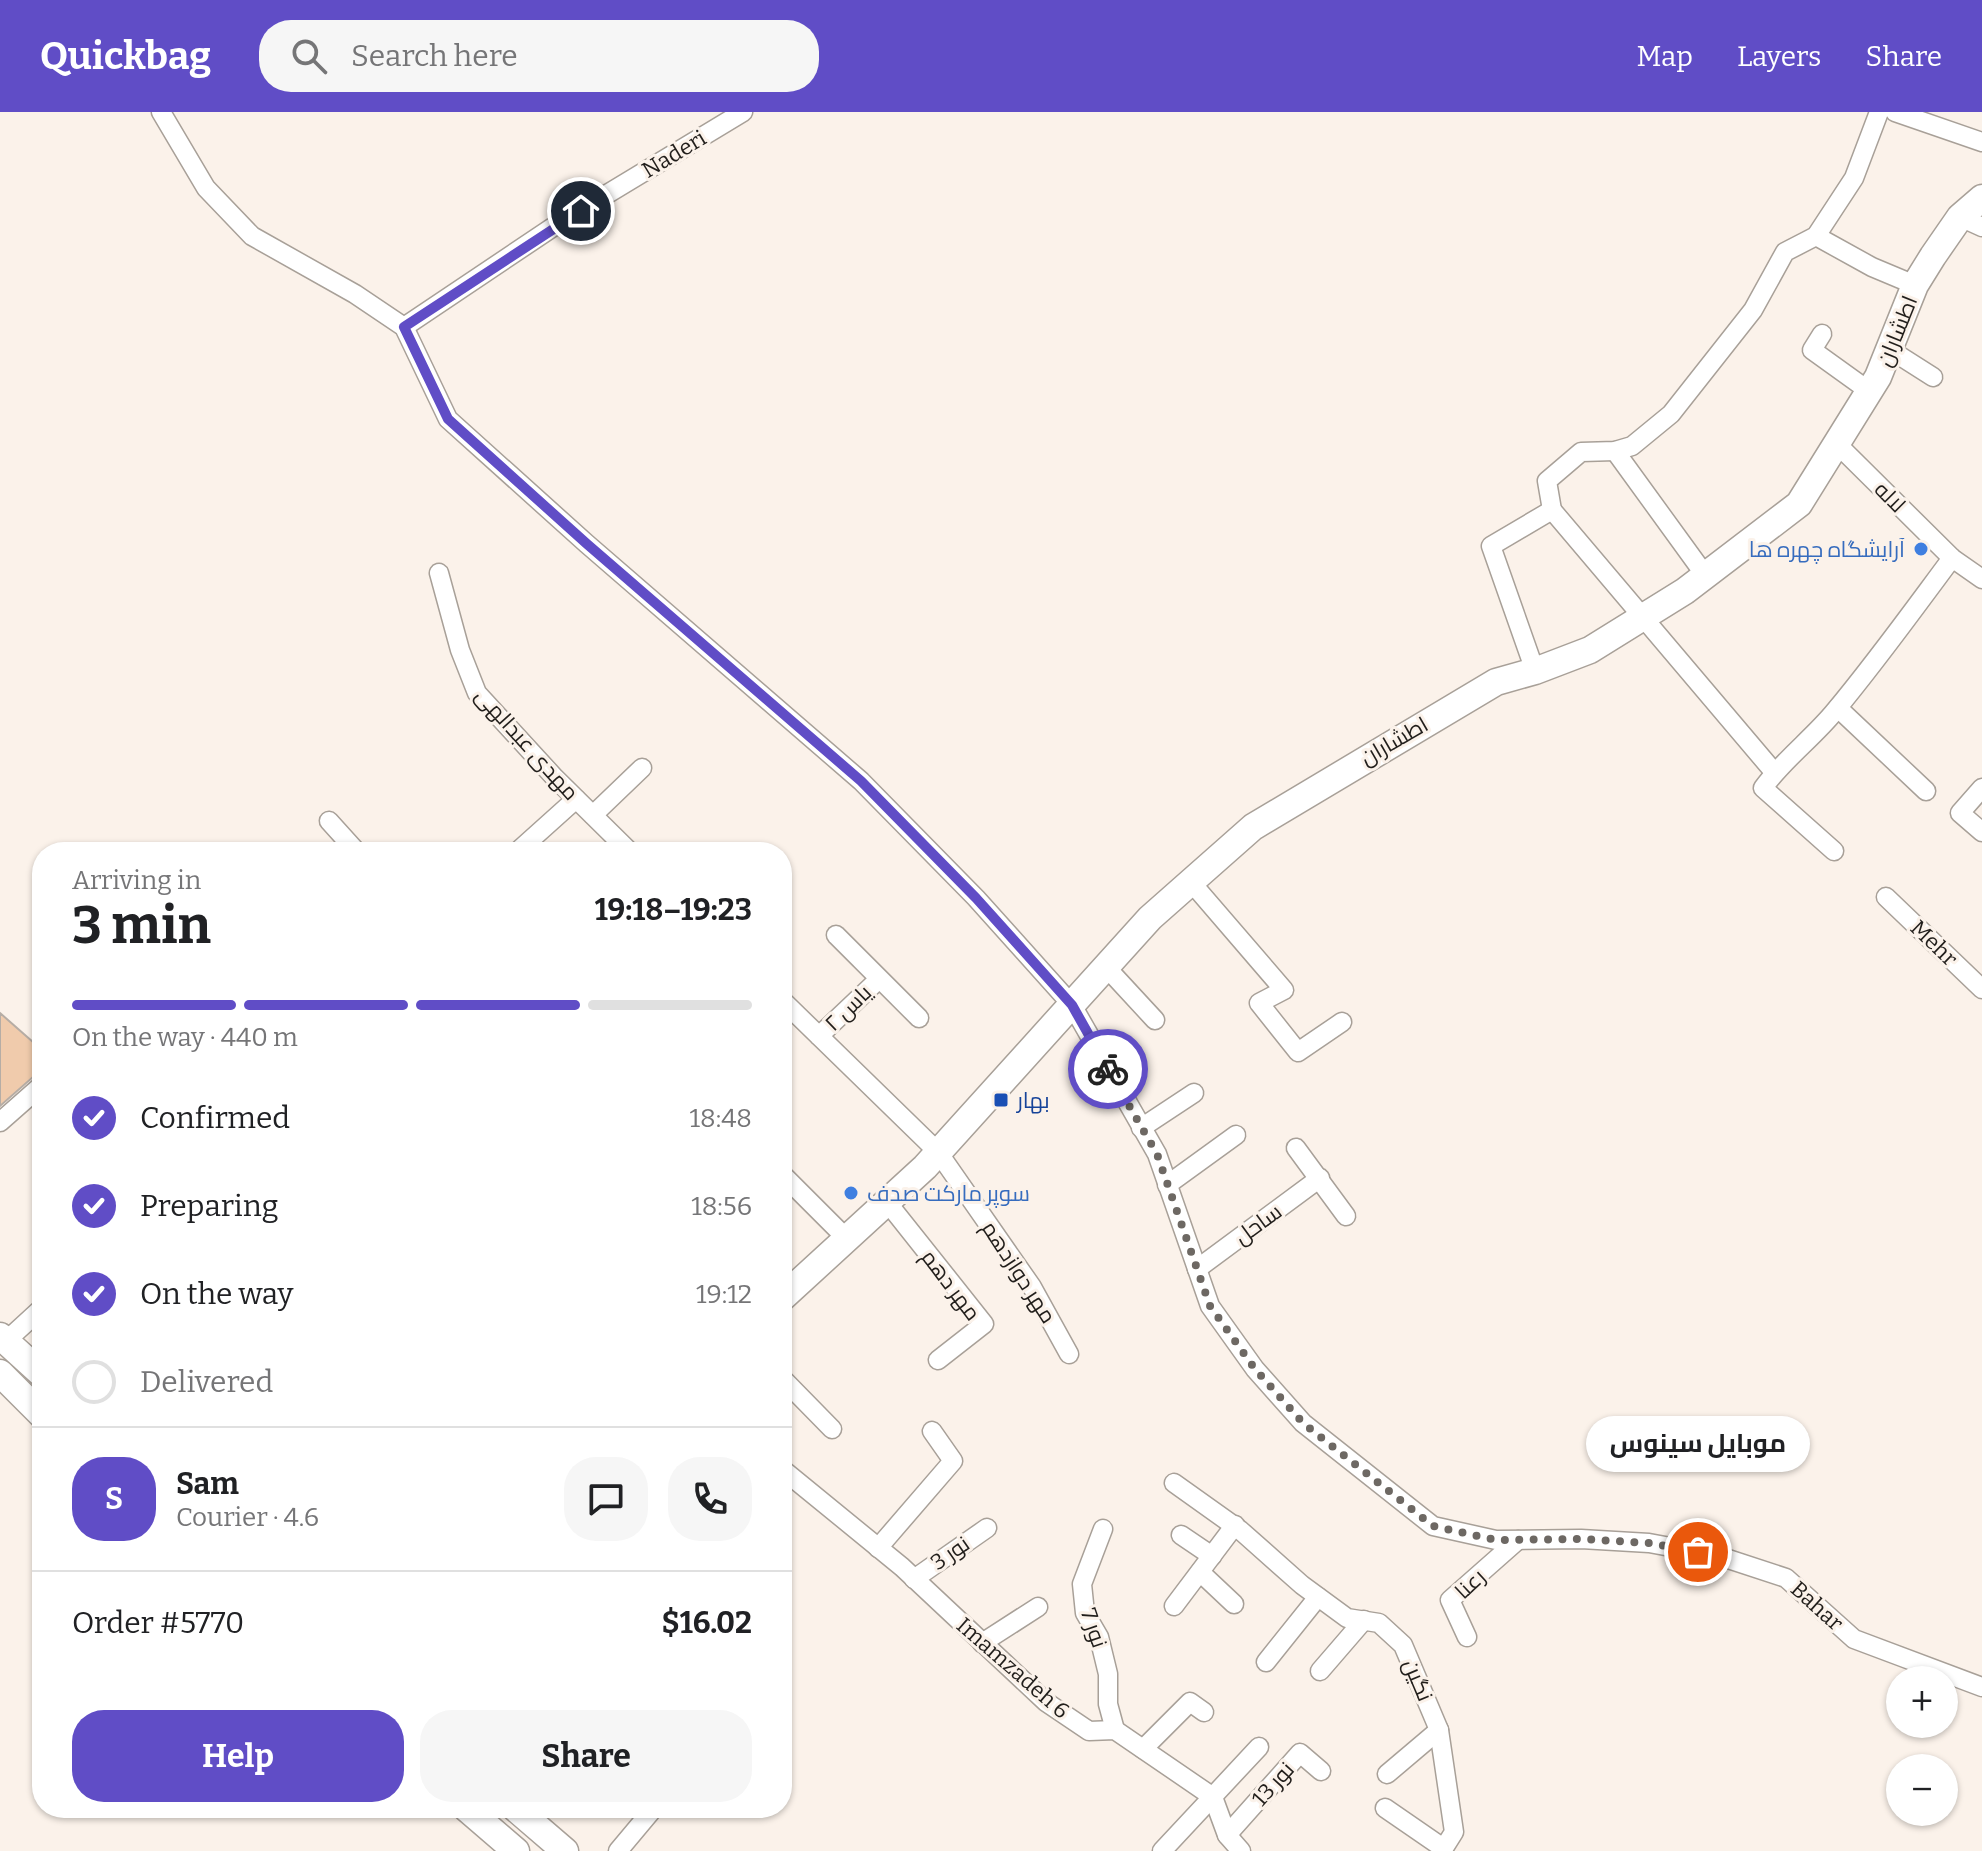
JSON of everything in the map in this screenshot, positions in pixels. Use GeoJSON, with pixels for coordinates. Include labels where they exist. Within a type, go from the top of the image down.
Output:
{"type":"FeatureCollection","features":[{"type":"Feature","properties":{"kind":"street"},"geometry":{"type":"LineString","coordinates":[[161,112],[206,188],[252,236],[355,294],[404,327]]}},
{"type":"Feature","properties":{"kind":"street","name":"Naderi"},"geometry":{"type":"LineString","coordinates":[[404,327],[556,225],[743,112]]}},
{"type":"Feature","properties":{"kind":"street"},"geometry":{"type":"LineString","coordinates":[[1774,772],[1552,510],[1547,481],[1581,452],[1615,451],[1632,446],[1671,414],[1753,310],[1785,252],[1816,236],[1854,178],[1879,112]]}},
{"type":"Feature","properties":{"kind":"street"},"geometry":{"type":"LineString","coordinates":[[1895,112],[1982,142]]}},
{"type":"Feature","properties":{"kind":"street","name":"اطشاران"},"geometry":{"type":"LineString","coordinates":[[792,1289],[938,1152],[1150,918],[1253,827],[1496,682],[1590,650],[1705,575],[1799,504],[1869,391],[1915,285],[1971,222],[1982,198]]}},
{"type":"Feature","properties":{"kind":"street"},"geometry":{"type":"LineString","coordinates":[[1816,236],[1872,267],[1915,285]]}},
{"type":"Feature","properties":{"kind":"street","name":"Bahar"},"geometry":{"type":"LineString","coordinates":[[404,327],[448,419],[861,781],[976,898],[1072,1005],[1157,1154],[1210,1306],[1255,1369],[1303,1423],[1433,1526],[1496,1540],[1581,1539],[1649,1543],[1732,1560],[1786,1578],[1854,1639],[1982,1687]]}},
{"type":"Feature","properties":{"kind":"street"},"geometry":{"type":"LineString","coordinates":[[1822,334],[1812,350],[1869,391]]}},
{"type":"Feature","properties":{"kind":"street"},"geometry":{"type":"LineString","coordinates":[[1889,349],[1933,377]]}},
{"type":"Feature","properties":{"kind":"street","name":"لاله"},"geometry":{"type":"LineString","coordinates":[[1836,443],[1952,558],[1982,579]]}},
{"type":"Feature","properties":{"kind":"street"},"geometry":{"type":"LineString","coordinates":[[1615,451],[1705,575]]}},
{"type":"Feature","properties":{"kind":"street"},"geometry":{"type":"LineString","coordinates":[[1535,671],[1491,546],[1552,510]]}},
{"type":"Feature","properties":{"kind":"street"},"geometry":{"type":"LineString","coordinates":[[1834,851],[1763,788],[1774,772],[1817,733],[1838,708],[1952,558]]}},
{"type":"Feature","properties":{"kind":"street","name":"مهدی عبدالهی"},"geometry":{"type":"LineString","coordinates":[[439,573],[460,650],[477,693],[620,842]]}},
{"type":"Feature","properties":{"kind":"street"},"geometry":{"type":"LineString","coordinates":[[1838,708],[1926,791]]}},
{"type":"Feature","properties":{"kind":"street"},"geometry":{"type":"LineString","coordinates":[[593,815],[642,768]]}},
{"type":"Feature","properties":{"kind":"street"},"geometry":{"type":"LineString","coordinates":[[1982,788],[1960,813],[1982,832]]}},
{"type":"Feature","properties":{"kind":"street"},"geometry":{"type":"LineString","coordinates":[[528,842],[576,799]]}},
{"type":"Feature","properties":{"kind":"street"},"geometry":{"type":"LineString","coordinates":[[329,821],[348,842]]}},
{"type":"Feature","properties":{"kind":"street"},"geometry":{"type":"LineString","coordinates":[[1191,882],[1284,990],[1259,1003],[1298,1052],[1342,1022]]}},
{"type":"Feature","properties":{"kind":"street","name":"Mehr"},"geometry":{"type":"LineString","coordinates":[[1886,897],[1982,989]]}},
{"type":"Feature","properties":{"kind":"street","name":"یاس ۲"},"geometry":{"type":"LineString","coordinates":[[836,935],[919,1018]]}},
{"type":"Feature","properties":{"kind":"street"},"geometry":{"type":"LineString","coordinates":[[1106,967],[1155,1020]]}},
{"type":"Feature","properties":{"kind":"street","name":"یاس ۲"},"geometry":{"type":"LineString","coordinates":[[819,1036],[878,980]]}},
{"type":"Feature","properties":{"kind":"street"},"geometry":{"type":"LineString","coordinates":[[792,1010],[938,1152]]}},
{"type":"Feature","properties":{"kind":"street"},"geometry":{"type":"LineString","coordinates":[[1141,1128],[1194,1093]]}},
{"type":"Feature","properties":{"kind":"street"},"geometry":{"type":"LineString","coordinates":[[0,1122],[32,1094]]}},
{"type":"Feature","properties":{"kind":"street"},"geometry":{"type":"LineString","coordinates":[[1167,1185],[1236,1135]]}},
{"type":"Feature","properties":{"kind":"street"},"geometry":{"type":"LineString","coordinates":[[1296,1148],[1346,1216]]}},
{"type":"Feature","properties":{"kind":"street","name":"مهر دوازدهم"},"geometry":{"type":"LineString","coordinates":[[938,1152],[1032,1287],[1069,1354]]}},
{"type":"Feature","properties":{"kind":"street","name":"ساحل"},"geometry":{"type":"LineString","coordinates":[[1197,1269],[1320,1178]]}},
{"type":"Feature","properties":{"kind":"street"},"geometry":{"type":"LineString","coordinates":[[792,1184],[847,1239]]}},
{"type":"Feature","properties":{"kind":"street","name":"مهر دهم"},"geometry":{"type":"LineString","coordinates":[[887,1202],[984,1324],[938,1360]]}},
{"type":"Feature","properties":{"kind":"street"},"geometry":{"type":"LineString","coordinates":[[32,1316],[3,1338],[32,1365]]}},
{"type":"Feature","properties":{"kind":"street"},"geometry":{"type":"LineString","coordinates":[[0,1373],[32,1405]]}},
{"type":"Feature","properties":{"kind":"street"},"geometry":{"type":"LineString","coordinates":[[792,1388],[832,1429]]}},
{"type":"Feature","properties":{"kind":"street"},"geometry":{"type":"LineString","coordinates":[[878,1548],[953,1461],[932,1431]]}},
{"type":"Feature","properties":{"kind":"street","name":"Imamzadeh 6"},"geometry":{"type":"LineString","coordinates":[[792,1477],[914,1579],[1046,1702],[1089,1731],[1115,1730],[1213,1797]]}},
{"type":"Feature","properties":{"kind":"street","name":"نگین"},"geometry":{"type":"LineString","coordinates":[[1174,1483],[1235,1525],[1347,1618],[1379,1623],[1403,1645],[1439,1730],[1454,1832],[1442,1850]]}},
{"type":"Feature","properties":{"kind":"street"},"geometry":{"type":"LineString","coordinates":[[1174,1606],[1235,1525]]}},
{"type":"Feature","properties":{"kind":"street","name":"نور 3"},"geometry":{"type":"LineString","coordinates":[[914,1579],[987,1528]]}},
{"type":"Feature","properties":{"kind":"street","name":"نور 7"},"geometry":{"type":"LineString","coordinates":[[1103,1529],[1082,1584],[1085,1613],[1099,1637],[1108,1674],[1108,1704],[1115,1730]]}},
{"type":"Feature","properties":{"kind":"street"},"geometry":{"type":"LineString","coordinates":[[1181,1535],[1212,1556]]}},
{"type":"Feature","properties":{"kind":"street","name":"رعنا"},"geometry":{"type":"LineString","coordinates":[[1467,1637],[1450,1600],[1518,1540]]}},
{"type":"Feature","properties":{"kind":"street"},"geometry":{"type":"LineString","coordinates":[[1200,1572],[1234,1604]]}},
{"type":"Feature","properties":{"kind":"street"},"geometry":{"type":"LineString","coordinates":[[1266,1662],[1318,1597]]}},
{"type":"Feature","properties":{"kind":"street"},"geometry":{"type":"LineString","coordinates":[[982,1643],[1038,1607]]}},
{"type":"Feature","properties":{"kind":"street"},"geometry":{"type":"LineString","coordinates":[[1320,1671],[1364,1620]]}},
{"type":"Feature","properties":{"kind":"street"},"geometry":{"type":"LineString","coordinates":[[1143,1749],[1190,1702],[1204,1712]]}},
{"type":"Feature","properties":{"kind":"street"},"geometry":{"type":"LineString","coordinates":[[1387,1774],[1439,1730]]}},
{"type":"Feature","properties":{"kind":"street"},"geometry":{"type":"LineString","coordinates":[[1162,1851],[1259,1747]]}},
{"type":"Feature","properties":{"kind":"street","name":"نور 13"},"geometry":{"type":"LineString","coordinates":[[1227,1835],[1300,1753],[1321,1771]]}},
{"type":"Feature","properties":{"kind":"street"},"geometry":{"type":"LineString","coordinates":[[1213,1797],[1227,1835],[1241,1851]]}},
{"type":"Feature","properties":{"kind":"street"},"geometry":{"type":"LineString","coordinates":[[1385,1808],[1442,1850]]}},
{"type":"Feature","properties":{"kind":"street"},"geometry":{"type":"LineString","coordinates":[[478,1818],[516,1851]]}},
{"type":"Feature","properties":{"kind":"street"},"geometry":{"type":"LineString","coordinates":[[527,1818],[565,1851]]}},
{"type":"Feature","properties":{"kind":"street"},"geometry":{"type":"LineString","coordinates":[[618,1851],[646,1818]]}},
{"type":"Feature","properties":{"kind":"building"},"geometry":{"type":"Polygon","coordinates":[[[0,1013],[32,1041],[32,1078],[0,1106],[0,1013]]]}},
{"type":"Feature","properties":{"kind":"way so far"},"geometry":{"type":"LineString","coordinates":[[1108,1069],[1157,1154],[1210,1306],[1255,1369],[1303,1423],[1433,1526],[1496,1540],[1581,1539],[1649,1543],[1698,1552]]}},
{"type":"Feature","properties":{"kind":"place","name":"آرایشگاه چهره ها"},"geometry":{"type":"Point","coordinates":[1921,549]}},
{"type":"Feature","properties":{"kind":"place","name":"بهار"},"geometry":{"type":"Point","coordinates":[1001,1100]}},
{"type":"Feature","properties":{"kind":"place","name":"سوپر مارکت صدف"},"geometry":{"type":"Point","coordinates":[851,1193]}},
{"type":"Feature","properties":{"kind":"place","name":"موبایل سینوس"},"geometry":{"type":"Point","coordinates":[1698,1552]}},
{"type":"Feature","properties":{"kind":"route"},"geometry":{"type":"LineString","coordinates":[[581,211],[404,327],[448,419],[861,781],[976,898],[1072,1005],[1108,1069]]}}]}
